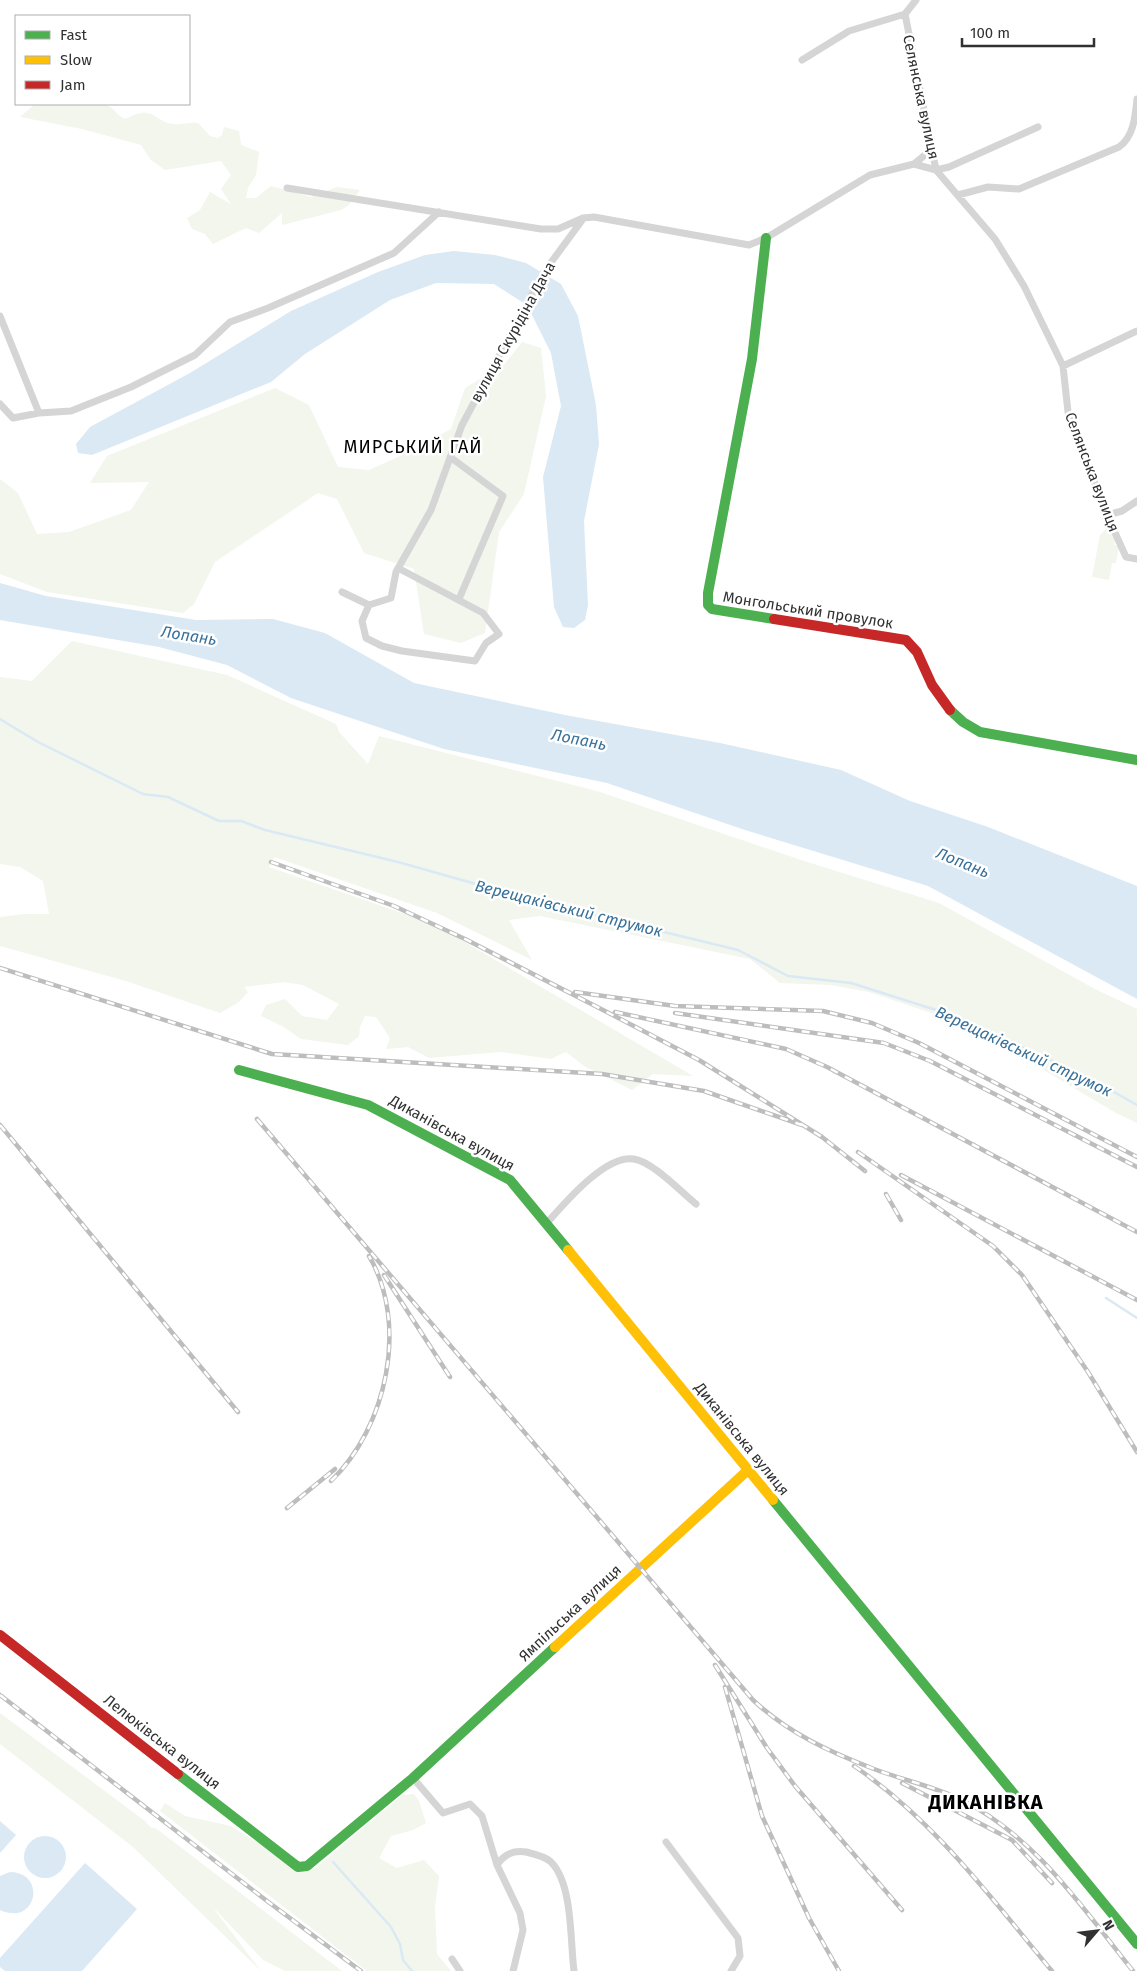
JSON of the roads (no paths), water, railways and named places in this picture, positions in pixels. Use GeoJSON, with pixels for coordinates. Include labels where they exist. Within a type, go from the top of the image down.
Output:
{"type":"FeatureCollection","features":[{"type":"Feature","properties":{"kind":"street","name":"Селянська вулиця"},"geometry":{"type":"LineString","coordinates":[[916,0],[905,14],[936,170],[995,239],[1024,286],[1063,366],[1068,412],[1107,515],[1126,557],[1137,559]]}},
{"type":"Feature","properties":{"kind":"street"},"geometry":{"type":"LineString","coordinates":[[802,60],[849,31],[905,14]]}},
{"type":"Feature","properties":{"kind":"street"},"geometry":{"type":"LineString","coordinates":[[958,195],[988,187],[1019,189],[1119,148],[1128,139],[1133,128],[1137,100]]}},
{"type":"Feature","properties":{"kind":"street"},"geometry":{"type":"LineString","coordinates":[[914,164],[936,170],[949,167],[1038,127]]}},
{"type":"Feature","properties":{"kind":"street"},"geometry":{"type":"LineString","coordinates":[[287,188],[540,229],[558,229],[584,218],[594,217],[749,245],[766,238],[870,175],[914,164],[931,150]]}},
{"type":"Feature","properties":{"kind":"street"},"geometry":{"type":"LineString","coordinates":[[0,404],[13,418],[39,413],[71,411],[131,387],[195,355],[230,322],[268,308],[394,253],[439,212]]}},
{"type":"Feature","properties":{"kind":"street","name":"вулиця Скурідіна Дача"},"geometry":{"type":"LineString","coordinates":[[369,605],[391,598],[398,568],[430,510],[462,426],[544,272],[584,218]]}},
{"type":"Feature","properties":{"kind":"street","name":"Монгольський провулок"},"geometry":{"type":"LineString","coordinates":[[766,238],[746,398],[708,593],[708,605],[712,610],[906,640],[915,645],[927,676],[951,712],[964,724],[980,732],[1137,760]]}},
{"type":"Feature","properties":{"kind":"street"},"geometry":{"type":"LineString","coordinates":[[0,316],[39,413]]}},
{"type":"Feature","properties":{"kind":"street"},"geometry":{"type":"LineString","coordinates":[[1063,366],[1137,331]]}},
{"type":"Feature","properties":{"kind":"street"},"geometry":{"type":"LineString","coordinates":[[450,457],[503,496],[459,600]]}},
{"type":"Feature","properties":{"kind":"street"},"geometry":{"type":"LineString","coordinates":[[1107,515],[1122,511],[1137,501]]}},
{"type":"Feature","properties":{"kind":"street"},"geometry":{"type":"LineString","coordinates":[[342,592],[369,605],[362,621],[366,638],[382,646],[402,651],[475,661],[486,643],[499,634],[483,613],[398,568]]}},
{"type":"Feature","properties":{"kind":"street","name":"Диканівська вулиця"},"geometry":{"type":"LineString","coordinates":[[239,1070],[368,1105],[510,1180],[1137,1944]]}},
{"type":"Feature","properties":{"kind":"street"},"geometry":{"type":"LineString","coordinates":[[546,1224],[570,1197],[602,1170],[618,1160],[634,1159],[649,1166],[696,1204]]}},
{"type":"Feature","properties":{"kind":"street","name":"Ямпільська вулиця"},"geometry":{"type":"LineString","coordinates":[[307,1866],[414,1778],[748,1470]]}},
{"type":"Feature","properties":{"kind":"street","name":"Лелюківська вулиця"},"geometry":{"type":"LineString","coordinates":[[0,1635],[298,1867],[307,1866]]}},
{"type":"Feature","properties":{"kind":"street"},"geometry":{"type":"LineString","coordinates":[[414,1778],[443,1813],[470,1804],[482,1816],[497,1865],[520,1913],[523,1930],[513,1971]]}},
{"type":"Feature","properties":{"kind":"street"},"geometry":{"type":"LineString","coordinates":[[666,1842],[738,1938],[740,1956],[731,1971]]}},
{"type":"Feature","properties":{"kind":"street"},"geometry":{"type":"LineString","coordinates":[[497,1865],[502,1857],[516,1851],[537,1854],[551,1862],[565,1884],[574,1971]]}},
{"type":"Feature","properties":{"kind":"street"},"geometry":{"type":"LineString","coordinates":[[452,1959],[460,1971]]}},
{"type":"Feature","properties":{"kind":"water"},"geometry":{"type":"Polygon","coordinates":[[[454,251],[495,255],[526,263],[561,284],[578,316],[596,405],[599,444],[584,521],[588,605],[585,620],[574,628],[563,627],[554,607],[543,477],[561,406],[551,353],[527,305],[494,284],[436,283],[390,300],[305,354],[271,382],[92,455],[78,453],[76,444],[90,427],[190,373],[291,311],[378,272],[425,255],[454,251]]]}},
{"type":"Feature","properties":{"kind":"water","name":"Лопань"},"geometry":{"type":"Polygon","coordinates":[[[0,583],[46,596],[196,620],[273,619],[325,633],[414,683],[565,715],[720,743],[841,770],[910,801],[988,827],[1137,886],[1137,999],[928,886],[745,830],[607,783],[444,749],[291,698],[227,665],[159,647],[0,620],[0,583]]]}},
{"type":"Feature","properties":{"kind":"water"},"geometry":{"type":"Polygon","coordinates":[[[0,1821],[16,1835],[0,1853],[0,1821]]]}},
{"type":"Feature","properties":{"kind":"water"},"geometry":{"type":"Polygon","coordinates":[[[49,1836],[57,1839],[63,1845],[66,1857],[63,1869],[57,1875],[41,1878],[33,1875],[27,1869],[24,1853],[27,1845],[33,1839],[49,1836]]]}},
{"type":"Feature","properties":{"kind":"water"},"geometry":{"type":"Polygon","coordinates":[[[85,1863],[137,1909],[82,1971],[5,1971],[0,1967],[0,1958],[85,1863]]]}},
{"type":"Feature","properties":{"kind":"water"},"geometry":{"type":"Polygon","coordinates":[[[10,1872],[22,1875],[30,1881],[33,1889],[33,1898],[29,1906],[22,1911],[12,1913],[0,1910],[0,1876],[10,1872]]]}},
{"type":"Feature","properties":{"kind":"waterway","name":"Верещаківський струмок"},"geometry":{"type":"LineString","coordinates":[[0,719],[38,742],[143,794],[168,797],[219,821],[241,821],[265,830],[398,862],[529,899],[738,950],[788,976],[851,983],[955,1016],[1087,1077],[1137,1105]]}},
{"type":"Feature","properties":{"kind":"waterway"},"geometry":{"type":"LineString","coordinates":[[1106,1298],[1137,1318]]}},
{"type":"Feature","properties":{"kind":"waterway"},"geometry":{"type":"LineString","coordinates":[[333,1862],[391,1927],[400,1944],[403,1960],[412,1971]]}},
{"type":"Feature","properties":{"kind":"railway"},"geometry":{"type":"LineString","coordinates":[[271,862],[394,906],[465,939],[603,1010],[699,1060],[822,1137],[865,1171]]}},
{"type":"Feature","properties":{"kind":"railway"},"geometry":{"type":"LineString","coordinates":[[0,968],[272,1054],[602,1074],[704,1091],[802,1125]]}},
{"type":"Feature","properties":{"kind":"railway"},"geometry":{"type":"LineString","coordinates":[[575,992],[675,1006],[823,1011],[872,1023],[919,1043],[1137,1157]]}},
{"type":"Feature","properties":{"kind":"railway"},"geometry":{"type":"LineString","coordinates":[[615,1012],[786,1049],[827,1067],[1137,1232]]}},
{"type":"Feature","properties":{"kind":"railway"},"geometry":{"type":"LineString","coordinates":[[675,1013],[884,1043],[930,1061],[1137,1167]]}},
{"type":"Feature","properties":{"kind":"railway"},"geometry":{"type":"LineString","coordinates":[[257,1119],[753,1700],[766,1712],[795,1732],[841,1756],[949,1794],[987,1815],[1012,1833],[1055,1875],[1133,1971]]}},
{"type":"Feature","properties":{"kind":"railway"},"geometry":{"type":"LineString","coordinates":[[0,1125],[238,1412]]}},
{"type":"Feature","properties":{"kind":"railway"},"geometry":{"type":"LineString","coordinates":[[858,1152],[993,1246],[1022,1275],[1088,1372],[1137,1452]]}},
{"type":"Feature","properties":{"kind":"railway"},"geometry":{"type":"LineString","coordinates":[[901,1175],[1137,1300]]}},
{"type":"Feature","properties":{"kind":"railway"},"geometry":{"type":"LineString","coordinates":[[886,1194],[901,1220]]}},
{"type":"Feature","properties":{"kind":"railway"},"geometry":{"type":"LineString","coordinates":[[331,1481],[350,1459],[366,1433],[378,1404],[386,1374],[389,1343],[388,1312],[381,1283],[369,1256]]}},
{"type":"Feature","properties":{"kind":"railway"},"geometry":{"type":"LineString","coordinates":[[384,1275],[450,1377]]}},
{"type":"Feature","properties":{"kind":"railway"},"geometry":{"type":"LineString","coordinates":[[287,1508],[335,1469]]}},
{"type":"Feature","properties":{"kind":"railway"},"geometry":{"type":"LineString","coordinates":[[715,1665],[767,1748],[795,1786],[902,1910]]}},
{"type":"Feature","properties":{"kind":"railway"},"geometry":{"type":"LineString","coordinates":[[725,1687],[762,1816],[809,1918],[839,1971]]}},
{"type":"Feature","properties":{"kind":"railway"},"geometry":{"type":"LineString","coordinates":[[0,1695],[361,1971]]}},
{"type":"Feature","properties":{"kind":"railway"},"geometry":{"type":"LineString","coordinates":[[854,1766],[883,1787],[936,1835],[984,1888],[1052,1971]]}},
{"type":"Feature","properties":{"kind":"railway"},"geometry":{"type":"LineString","coordinates":[[902,1783],[1012,1840],[1052,1883]]}},
{"type":"Feature","properties":{"kind":"district","name":"МИРСЬКИЙ ГАЙ"},"geometry":{"type":"Point","coordinates":[413,447]}},
{"type":"Feature","properties":{"kind":"district","name":"ДИКАНІВКА"},"geometry":{"type":"Point","coordinates":[986,1802]}}]}
